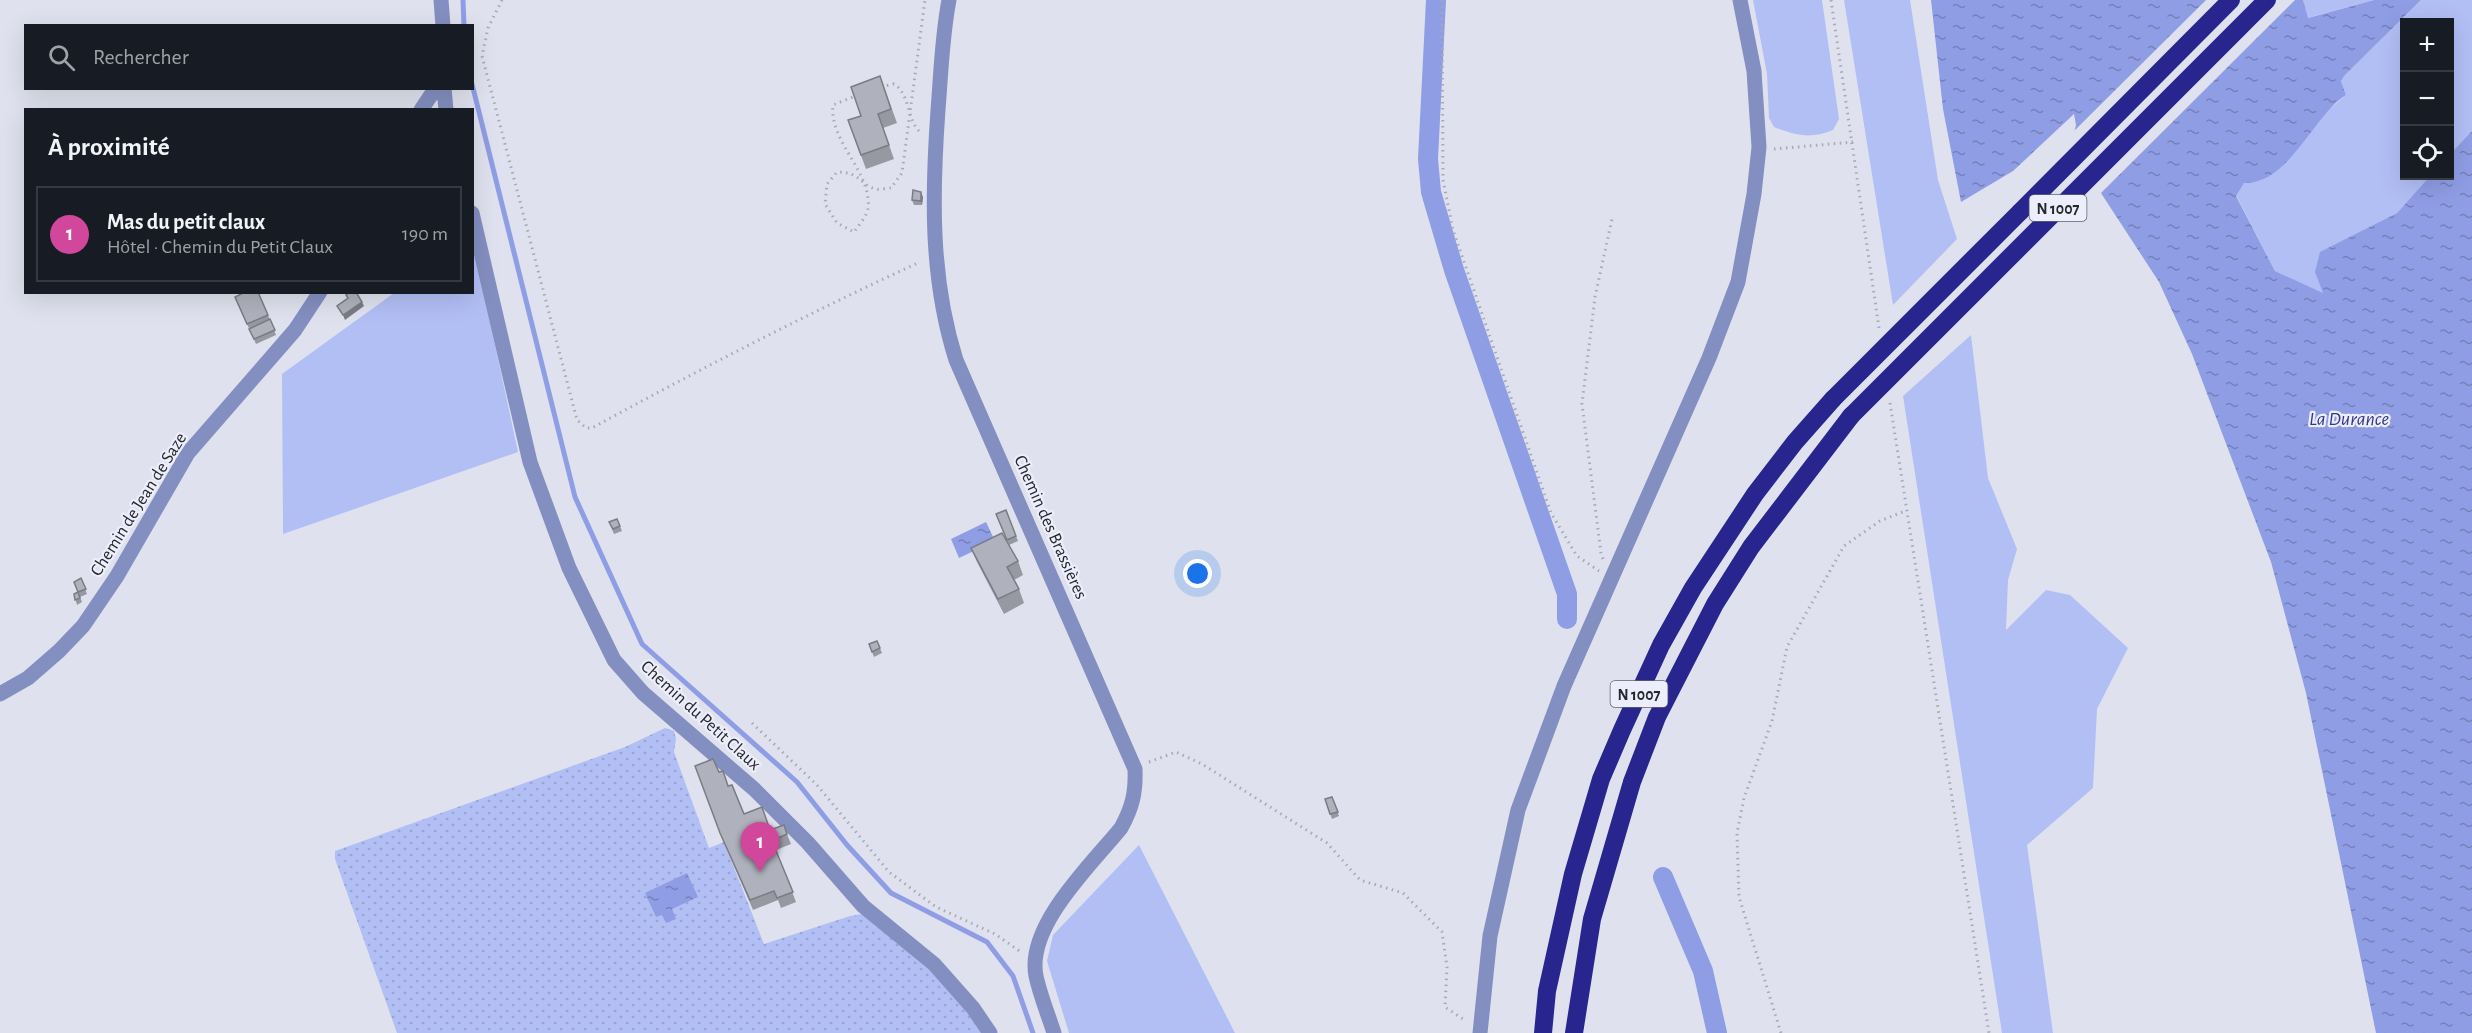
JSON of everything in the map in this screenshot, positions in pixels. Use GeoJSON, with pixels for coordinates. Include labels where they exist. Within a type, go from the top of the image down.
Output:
{"type":"FeatureCollection","features":[{"type":"Feature","properties":{"kind":"highway","name":"N 1007"},"geometry":{"type":"LineString","coordinates":[[1543,1033],[1546,991],[1573,874],[1601,779],[1661,645],[1692,588],[1755,494],[1795,442],[1833,399],[2231,0]]}},
{"type":"Feature","properties":{"kind":"highway","name":"N 1007"},"geometry":{"type":"LineString","coordinates":[[1574,1033],[1592,919],[1632,783],[1657,717],[1715,604],[1751,547],[1851,416],[2267,0]]}},
{"type":"Feature","properties":{"kind":"street"},"geometry":{"type":"LineString","coordinates":[[441,0],[443,24]]}},
{"type":"Feature","properties":{"kind":"street","name":"Chemin des Brassières"},"geometry":{"type":"LineString","coordinates":[[949,0],[943,30],[934,168],[935,255],[945,324],[956,360],[1134,770],[1136,793],[1129,814],[1121,828],[1048,920],[1037,945],[1036,976],[1054,1033]]}},
{"type":"Feature","properties":{"kind":"street"},"geometry":{"type":"LineString","coordinates":[[1481,1027],[1490,936],[1518,810],[1564,686],[1709,358],[1738,282],[1754,194],[1759,147],[1754,71],[1740,0]]}},
{"type":"Feature","properties":{"kind":"street"},"geometry":{"type":"LineString","coordinates":[[422,108],[431,95],[442,90]]}},
{"type":"Feature","properties":{"kind":"street"},"geometry":{"type":"LineString","coordinates":[[444,90],[447,108]]}},
{"type":"Feature","properties":{"kind":"street","name":"Chemin du Petit Claux"},"geometry":{"type":"LineString","coordinates":[[474,222],[530,462],[569,568],[614,660],[643,693],[754,789],[808,843],[863,906],[934,964],[973,1008],[990,1033]]}},
{"type":"Feature","properties":{"kind":"street","name":"Chemin de Jean de Saze"},"geometry":{"type":"LineString","coordinates":[[0,694],[28,678],[59,651],[89,619],[117,576],[188,453],[295,330],[319,294]]}},
{"type":"Feature","properties":{"kind":"path"},"geometry":{"type":"LineString","coordinates":[[502,0],[488,28],[482,56],[577,420],[586,428],[592,428],[667,387],[935,255]]}},
{"type":"Feature","properties":{"kind":"path"},"geometry":{"type":"LineString","coordinates":[[864,93],[833,105],[832,117],[861,179],[868,194],[868,211],[854,232],[837,223],[825,204],[827,184],[837,172],[850,172],[861,179],[876,189],[891,188],[902,172],[926,0]]}},
{"type":"Feature","properties":{"kind":"path"},"geometry":{"type":"LineString","coordinates":[[1442,0],[1443,180],[1453,230],[1551,513],[1577,556],[1594,569],[1612,577]]}},
{"type":"Feature","properties":{"kind":"path"},"geometry":{"type":"LineString","coordinates":[[1759,147],[1774,149],[1853,142],[1831,0]]}},
{"type":"Feature","properties":{"kind":"path"},"geometry":{"type":"LineString","coordinates":[[875,89],[894,84],[902,89],[911,114]]}},
{"type":"Feature","properties":{"kind":"path"},"geometry":{"type":"LineString","coordinates":[[1612,219],[1595,297],[1582,404],[1601,553],[1612,577]]}},
{"type":"Feature","properties":{"kind":"path"},"geometry":{"type":"LineString","coordinates":[[1781,1033],[1740,897],[1737,833],[1744,798],[1772,721],[1787,648],[1844,546],[1880,521],[1905,511],[1989,1033]]}},
{"type":"Feature","properties":{"kind":"path"},"geometry":{"type":"LineString","coordinates":[[752,723],[817,785],[889,872],[936,907],[995,934],[1035,963]]}},
{"type":"Feature","properties":{"kind":"path"},"geometry":{"type":"LineString","coordinates":[[1134,770],[1155,759],[1176,752],[1202,764],[1328,843],[1360,880],[1403,893],[1442,932],[1447,967],[1445,1008],[1464,1021],[1481,1027]]}},
{"type":"Feature","properties":{"kind":"shaded area"},"geometry":{"type":"Polygon","coordinates":[[[1753,0],[1822,0],[1839,119],[1833,130],[1818,135],[1804,135],[1789,133],[1774,127],[1769,118],[1767,74],[1753,0]]]}},
{"type":"Feature","properties":{"kind":"shaded area"},"geometry":{"type":"Polygon","coordinates":[[[1844,0],[1910,0],[1938,180],[1957,239],[1893,305],[1844,0]]]}},
{"type":"Feature","properties":{"kind":"shaded area"},"geometry":{"type":"Polygon","coordinates":[[[2303,0],[2374,0],[2307,18],[2303,0]]]}},
{"type":"Feature","properties":{"kind":"shaded area"},"geometry":{"type":"Polygon","coordinates":[[[2421,0],[2472,0],[2472,131],[2454,150],[2454,18],[2403,18],[2421,0]]]}},
{"type":"Feature","properties":{"kind":"shaded area"},"geometry":{"type":"Polygon","coordinates":[[[2400,21],[2400,180],[2426,180],[2397,213],[2320,253],[2324,294],[2275,271],[2236,195],[2244,183],[2281,167],[2323,115],[2346,95],[2341,81],[2400,21]]]}},
{"type":"Feature","properties":{"kind":"shaded area"},"geometry":{"type":"Polygon","coordinates":[[[474,247],[518,452],[283,534],[282,374],[393,294],[474,294],[474,247]]]}},
{"type":"Feature","properties":{"kind":"shaded area"},"geometry":{"type":"Polygon","coordinates":[[[1971,335],[1988,478],[2017,549],[2008,580],[2006,630],[2046,590],[2070,595],[2128,648],[2097,709],[2093,788],[2027,845],[2053,1033],[2002,1033],[1903,396],[1971,335]]]}},
{"type":"Feature","properties":{"kind":"shaded area"},"geometry":{"type":"Polygon","coordinates":[[[665,728],[674,731],[676,739],[674,752],[709,848],[724,842],[764,944],[862,914],[930,967],[985,1033],[397,1033],[335,859],[335,851],[625,747],[665,728]]]}},
{"type":"Feature","properties":{"kind":"shaded area"},"geometry":{"type":"Polygon","coordinates":[[[1139,845],[1235,1033],[1069,1033],[1047,961],[1053,935],[1139,845]]]}},
{"type":"Feature","properties":{"kind":"water","name":"La Durance"},"geometry":{"type":"Polygon","coordinates":[[[1931,0],[2303,0],[2308,18],[2374,0],[2421,0],[2400,18],[2400,21],[2345,75],[2341,81],[2346,95],[2322,118],[2287,161],[2274,173],[2260,180],[2244,183],[2236,196],[2275,271],[2323,293],[2315,272],[2320,252],[2397,213],[2426,180],[2454,180],[2454,150],[2472,131],[2472,1033],[2376,1033],[2306,693],[2271,562],[2192,354],[2159,282],[2084,167],[2072,141],[2076,125],[2074,114],[2013,171],[1961,202],[1943,109],[1931,0]]]}},
{"type":"Feature","properties":{"kind":"water"},"geometry":{"type":"Polygon","coordinates":[[[986,522],[995,541],[959,558],[951,539],[986,522]]]}},
{"type":"Feature","properties":{"kind":"water"},"geometry":{"type":"Polygon","coordinates":[[[687,873],[698,897],[672,909],[676,919],[666,923],[662,915],[656,917],[645,893],[687,873]]]}},
{"type":"Feature","properties":{"kind":"pier"},"geometry":{"type":"Polygon","coordinates":[[[2206,0],[2295,0],[2100,194],[2081,168],[2069,142],[2071,134],[2206,0]]]}},
{"type":"Feature","properties":{"kind":"building"},"geometry":{"type":"Polygon","coordinates":[[[880,76],[891,109],[878,114],[889,145],[861,155],[848,120],[861,116],[851,87],[880,76]]]}},
{"type":"Feature","properties":{"kind":"building"},"geometry":{"type":"Polygon","coordinates":[[[913,190],[921,192],[921,201],[912,200],[913,190]]]}},
{"type":"Feature","properties":{"kind":"building"},"geometry":{"type":"Polygon","coordinates":[[[241,294],[259,294],[268,315],[247,324],[235,297],[241,294]]]}},
{"type":"Feature","properties":{"kind":"building"},"geometry":{"type":"Polygon","coordinates":[[[357,294],[362,302],[343,315],[337,306],[348,298],[346,295],[357,294]]]}},
{"type":"Feature","properties":{"kind":"building"},"geometry":{"type":"Polygon","coordinates":[[[270,319],[275,330],[254,339],[249,329],[270,319]]]}},
{"type":"Feature","properties":{"kind":"building"},"geometry":{"type":"Polygon","coordinates":[[[1006,510],[1016,536],[1007,540],[996,514],[1006,510]]]}},
{"type":"Feature","properties":{"kind":"building"},"geometry":{"type":"Polygon","coordinates":[[[617,519],[620,526],[613,529],[609,522],[617,519]]]}},
{"type":"Feature","properties":{"kind":"building"},"geometry":{"type":"Polygon","coordinates":[[[1002,533],[1018,561],[1007,567],[1019,589],[998,599],[971,548],[1002,533]]]}},
{"type":"Feature","properties":{"kind":"building"},"geometry":{"type":"Polygon","coordinates":[[[81,578],[86,589],[78,592],[74,582],[81,578]]]}},
{"type":"Feature","properties":{"kind":"building"},"geometry":{"type":"Polygon","coordinates":[[[78,592],[80,598],[75,600],[74,594],[78,592]]]}},
{"type":"Feature","properties":{"kind":"building"},"geometry":{"type":"Polygon","coordinates":[[[877,641],[880,648],[872,652],[869,644],[877,641]]]}},
{"type":"Feature","properties":{"kind":"building"},"geometry":{"type":"Polygon","coordinates":[[[713,759],[719,772],[723,771],[728,786],[732,785],[744,814],[762,807],[770,830],[784,825],[787,834],[772,841],[793,892],[777,898],[774,891],[750,900],[720,833],[695,766],[713,759]]]}},
{"type":"Feature","properties":{"kind":"building"},"geometry":{"type":"Polygon","coordinates":[[[1332,797],[1338,812],[1330,814],[1325,799],[1332,797]]]}},
{"type":"Feature","properties":{"kind":"waterway"},"geometry":{"type":"LineString","coordinates":[[463,0],[464,24]]}},
{"type":"Feature","properties":{"kind":"waterway"},"geometry":{"type":"LineString","coordinates":[[1436,0],[1428,159],[1431,192],[1454,270],[1567,594],[1567,619]]}},
{"type":"Feature","properties":{"kind":"waterway"},"geometry":{"type":"LineString","coordinates":[[473,90],[575,497],[642,644],[797,782],[847,845],[891,893],[987,942],[1013,976],[1033,1033]]}},
{"type":"Feature","properties":{"kind":"waterway"},"geometry":{"type":"LineString","coordinates":[[1663,877],[1703,971],[1717,1033]]}},
{"type":"Feature","properties":{"kind":"place","name":"Mas du petit claux"},"geometry":{"type":"Point","coordinates":[760,872]}}]}
